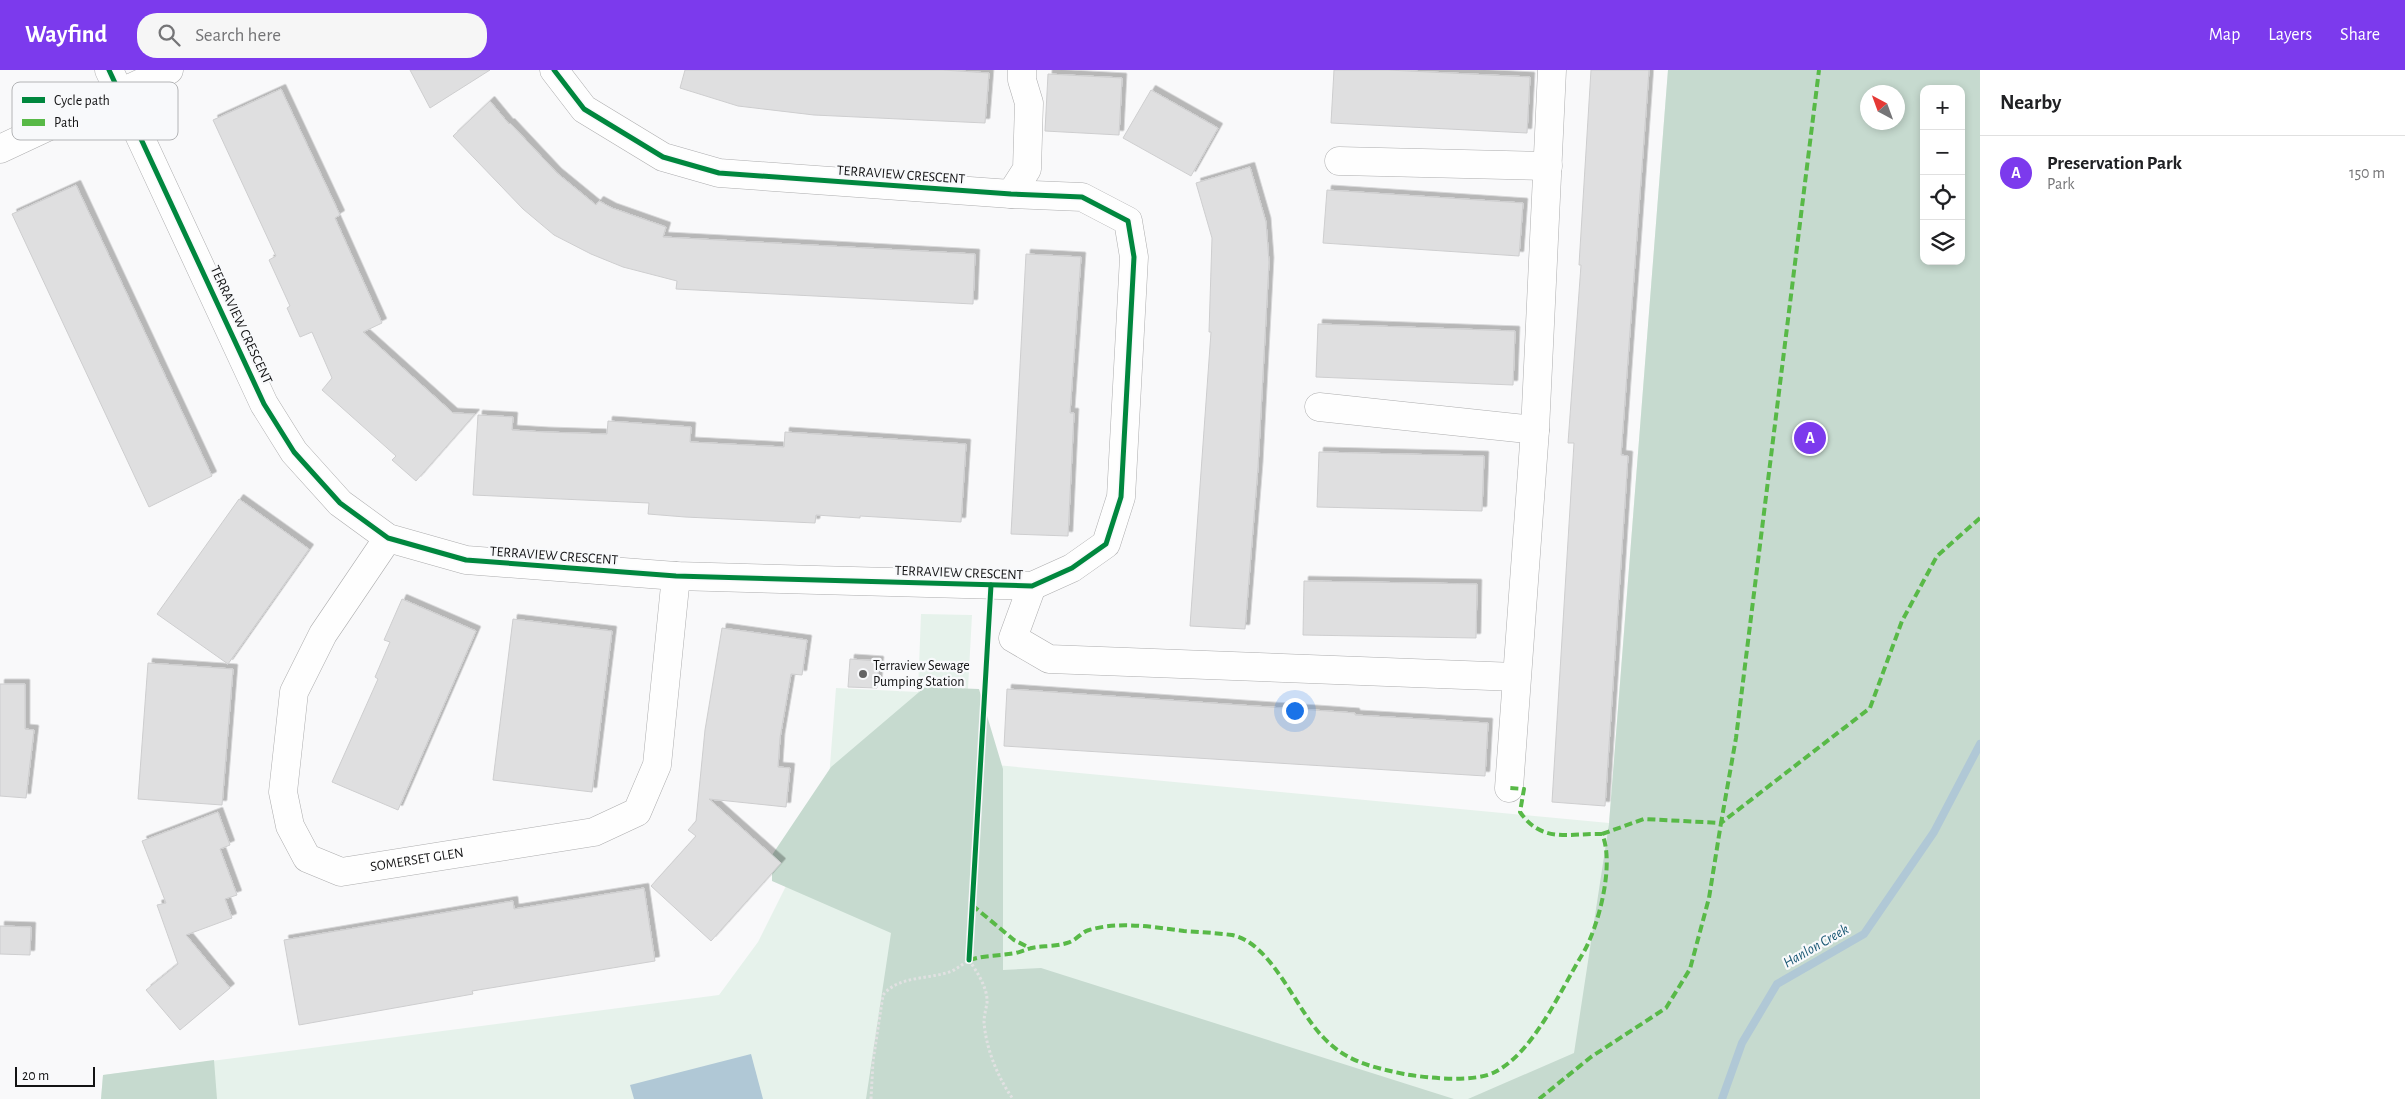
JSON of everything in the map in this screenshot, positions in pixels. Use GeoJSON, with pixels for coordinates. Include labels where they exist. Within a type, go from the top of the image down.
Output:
{"type":"FeatureCollection","features":[{"type":"Feature","properties":{"kind":"street"},"geometry":{"type":"LineString","coordinates":[[115,81],[169,70]]}},
{"type":"Feature","properties":{"kind":"street","name":"TERRAVIEW CRESCENT"},"geometry":{"type":"LineString","coordinates":[[142,140],[264,404],[294,452],[340,503],[388,538],[466,560],[676,576],[1032,586],[1072,568],[1106,544],[1121,497],[1134,257],[1128,221],[1082,197],[1011,194],[710,170],[663,157],[584,109],[554,70]]}},
{"type":"Feature","properties":{"kind":"street"},"geometry":{"type":"LineString","coordinates":[[1509,788],[1535,430],[1552,70]]}},
{"type":"Feature","properties":{"kind":"street"},"geometry":{"type":"LineString","coordinates":[[1011,194],[1027,169],[1029,102],[1022,75]]}},
{"type":"Feature","properties":{"kind":"street"},"geometry":{"type":"LineString","coordinates":[[0,149],[15,140]]}},
{"type":"Feature","properties":{"kind":"street"},"geometry":{"type":"LineString","coordinates":[[1339,160],[1548,166]]}},
{"type":"Feature","properties":{"kind":"street"},"geometry":{"type":"LineString","coordinates":[[1319,406],[1535,430]]}},
{"type":"Feature","properties":{"kind":"street","name":"SOMERSET GLEN"},"geometry":{"type":"LineString","coordinates":[[388,538],[323,634],[294,692],[283,792],[290,826],[307,858],[342,872],[594,832],[637,812],[656,765],[676,576]]}},
{"type":"Feature","properties":{"kind":"street"},"geometry":{"type":"LineString","coordinates":[[1032,586],[1013,638],[1049,659],[1516,677]]}},
{"type":"Feature","properties":{"kind":"path"},"geometry":{"type":"LineString","coordinates":[[969,951],[969,960],[981,979],[987,1000],[984,1021],[989,1048],[1003,1085],[1013,1099]]}},
{"type":"Feature","properties":{"kind":"path"},"geometry":{"type":"LineString","coordinates":[[871,1099],[873,1061],[883,995],[889,988],[901,982],[953,970],[969,960]]}},
{"type":"Feature","properties":{"kind":"shaded area"},"geometry":{"type":"Polygon","coordinates":[[[1668,70],[1980,70],[1980,1099],[101,1099],[103,1075],[719,995],[758,942],[827,804],[836,688],[918,692],[921,614],[972,615],[964,762],[1609,823],[1668,70]]]}},
{"type":"Feature","properties":{"kind":"green space"},"geometry":{"type":"Polygon","coordinates":[[[1668,70],[1980,70],[1980,1099],[1468,1099],[1574,1053],[1609,824],[1668,70]]]}},
{"type":"Feature","properties":{"kind":"green space"},"geometry":{"type":"Polygon","coordinates":[[[925,687],[979,689],[1003,769],[1003,970],[1041,968],[1454,1099],[866,1099],[891,933],[772,881],[772,855],[831,767],[925,687]]]}},
{"type":"Feature","properties":{"kind":"green space"},"geometry":{"type":"Polygon","coordinates":[[[214,1060],[217,1099],[101,1099],[103,1075],[214,1060]]]}},
{"type":"Feature","properties":{"kind":"water"},"geometry":{"type":"Polygon","coordinates":[[[751,1054],[763,1099],[634,1099],[630,1085],[751,1054]]]}},
{"type":"Feature","properties":{"kind":"building"},"geometry":{"type":"Polygon","coordinates":[[[410,70],[490,70],[430,108],[410,70]]]}},
{"type":"Feature","properties":{"kind":"building"},"geometry":{"type":"Polygon","coordinates":[[[685,70],[943,70],[989,73],[985,123],[814,115],[738,106],[680,88],[685,70]]]}},
{"type":"Feature","properties":{"kind":"building"},"geometry":{"type":"Polygon","coordinates":[[[1334,70],[1388,70],[1530,77],[1527,133],[1331,123],[1334,70]]]}},
{"type":"Feature","properties":{"kind":"building"},"geometry":{"type":"Polygon","coordinates":[[[1591,70],[1649,70],[1621,455],[1628,456],[1605,806],[1552,802],[1574,443],[1568,443],[1581,265],[1579,265],[1591,70]]]}},
{"type":"Feature","properties":{"kind":"building"},"geometry":{"type":"Polygon","coordinates":[[[1048,74],[1122,78],[1119,135],[1045,131],[1048,74]]]}},
{"type":"Feature","properties":{"kind":"building"},"geometry":{"type":"Polygon","coordinates":[[[281,89],[340,215],[335,218],[382,323],[363,332],[453,413],[475,414],[416,481],[392,460],[396,456],[322,390],[332,378],[312,332],[300,337],[287,308],[290,306],[269,260],[276,256],[213,120],[281,89]]]}},
{"type":"Feature","properties":{"kind":"building"},"geometry":{"type":"Polygon","coordinates":[[[1151,90],[1218,128],[1191,176],[1123,138],[1151,90]]]}},
{"type":"Feature","properties":{"kind":"building"},"geometry":{"type":"Polygon","coordinates":[[[490,101],[509,124],[557,173],[596,205],[599,201],[612,208],[666,227],[663,237],[975,254],[973,304],[676,289],[677,281],[623,267],[591,254],[554,235],[523,209],[453,136],[490,101]]]}},
{"type":"Feature","properties":{"kind":"building"},"geometry":{"type":"Polygon","coordinates":[[[1250,167],[1266,222],[1269,262],[1258,467],[1245,629],[1190,626],[1211,332],[1209,332],[1212,238],[1196,183],[1250,167]]]}},
{"type":"Feature","properties":{"kind":"building"},"geometry":{"type":"Polygon","coordinates":[[[76,185],[212,476],[149,507],[12,214],[76,185]]]}},
{"type":"Feature","properties":{"kind":"building"},"geometry":{"type":"Polygon","coordinates":[[[1327,190],[1523,203],[1519,256],[1323,243],[1327,190]]]}},
{"type":"Feature","properties":{"kind":"building"},"geometry":{"type":"Polygon","coordinates":[[[1026,254],[1081,257],[1070,413],[1074,413],[1068,536],[1011,534],[1026,254]]]}},
{"type":"Feature","properties":{"kind":"building"},"geometry":{"type":"Polygon","coordinates":[[[1318,324],[1515,331],[1513,385],[1316,377],[1318,324]]]}},
{"type":"Feature","properties":{"kind":"building"},"geometry":{"type":"Polygon","coordinates":[[[478,415],[513,417],[512,430],[544,432],[607,434],[608,421],[691,427],[690,442],[784,447],[785,432],[966,444],[961,522],[816,515],[815,523],[685,517],[648,514],[649,503],[473,495],[478,415]]]}},
{"type":"Feature","properties":{"kind":"building"},"geometry":{"type":"Polygon","coordinates":[[[1319,452],[1484,456],[1482,511],[1317,507],[1319,452]]]}},
{"type":"Feature","properties":{"kind":"building"},"geometry":{"type":"Polygon","coordinates":[[[239,499],[309,549],[228,664],[157,614],[239,499]]]}},
{"type":"Feature","properties":{"kind":"building"},"geometry":{"type":"Polygon","coordinates":[[[1304,581],[1477,584],[1476,638],[1303,635],[1304,581]]]}},
{"type":"Feature","properties":{"kind":"building"},"geometry":{"type":"Polygon","coordinates":[[[402,599],[476,631],[398,810],[332,782],[378,679],[375,677],[390,642],[384,640],[402,599]]]}},
{"type":"Feature","properties":{"kind":"building"},"geometry":{"type":"Polygon","coordinates":[[[513,619],[612,631],[592,792],[493,780],[513,619]]]}},
{"type":"Feature","properties":{"kind":"building"},"geometry":{"type":"Polygon","coordinates":[[[722,628],[807,640],[802,675],[791,674],[780,738],[778,767],[790,768],[786,807],[709,799],[781,863],[711,941],[651,886],[696,836],[688,830],[696,821],[705,730],[722,628]]]}},
{"type":"Feature","properties":{"kind":"building","name":"Terraview Sewage Pumping Station"},"geometry":{"type":"Polygon","coordinates":[[[850,659],[879,661],[877,688],[848,687],[850,659]]]}},
{"type":"Feature","properties":{"kind":"building"},"geometry":{"type":"Polygon","coordinates":[[[148,663],[233,669],[222,805],[138,799],[148,663]]]}},
{"type":"Feature","properties":{"kind":"building"},"geometry":{"type":"Polygon","coordinates":[[[0,684],[25,684],[25,729],[34,730],[26,798],[0,796],[0,684]]]}},
{"type":"Feature","properties":{"kind":"building"},"geometry":{"type":"Polygon","coordinates":[[[1007,689],[1488,723],[1485,776],[1004,746],[1007,689]]]}},
{"type":"Feature","properties":{"kind":"building"},"geometry":{"type":"Polygon","coordinates":[[[218,812],[230,845],[220,849],[237,895],[225,899],[232,918],[186,935],[230,988],[180,1030],[146,990],[178,964],[157,905],[166,903],[142,841],[218,812]]]}},
{"type":"Feature","properties":{"kind":"building"},"geometry":{"type":"Polygon","coordinates":[[[644,888],[655,961],[472,991],[473,994],[299,1025],[284,940],[513,901],[514,909],[644,888]]]}},
{"type":"Feature","properties":{"kind":"building"},"geometry":{"type":"Polygon","coordinates":[[[0,926],[31,927],[30,955],[0,954],[0,926]]]}},
{"type":"Feature","properties":{"kind":"waterway","name":"Hanlon Creek"},"geometry":{"type":"LineString","coordinates":[[1722,1099],[1742,1043],[1777,984],[1864,934],[1934,832],[1980,744]]}},
{"type":"Feature","properties":{"kind":"marked path"},"geometry":{"type":"LineString","coordinates":[[1602,834],[1644,819],[1721,823],[1736,738],[1819,70]]}},
{"type":"Feature","properties":{"kind":"marked path"},"geometry":{"type":"LineString","coordinates":[[1539,1099],[1591,1057],[1666,1008],[1690,969],[1709,898],[1721,823],[1870,708],[1902,621],[1937,556],[1980,518]]}},
{"type":"Feature","properties":{"kind":"marked path"},"geometry":{"type":"LineString","coordinates":[[969,960],[1016,953],[1034,947],[1063,944],[1070,942],[1086,931],[1101,927],[1124,925],[1232,935],[1246,941],[1259,951],[1271,964],[1323,1037],[1350,1058],[1370,1066],[1414,1076],[1463,1079],[1486,1075],[1495,1072],[1509,1063],[1522,1050],[1534,1036],[1555,1003],[1588,943],[1599,912],[1606,878],[1606,846],[1602,834],[1557,835],[1537,829],[1520,812],[1524,789],[1509,788]]}},
{"type":"Feature","properties":{"kind":"marked path"},"geometry":{"type":"LineString","coordinates":[[972,905],[1014,940],[1030,948]]}},
{"type":"Feature","properties":{"kind":"cycle path"},"geometry":{"type":"LineString","coordinates":[[109,70],[115,82]]}},
{"type":"Feature","properties":{"kind":"cycle path"},"geometry":{"type":"LineString","coordinates":[[141,140],[264,404],[294,452],[340,503],[388,538],[466,560],[676,576],[1032,586],[1072,568],[1106,544],[1121,497],[1134,257],[1128,221],[1082,197],[1011,194],[719,173],[663,157],[584,109],[554,70]]}},
{"type":"Feature","properties":{"kind":"cycle path"},"geometry":{"type":"LineString","coordinates":[[969,960],[991,585]]}},
{"type":"Feature","properties":{"kind":"place","name":"Preservation Park"},"geometry":{"type":"Point","coordinates":[1810,438]}},
{"type":"Feature","properties":{"kind":"place","name":"Terraview Sewage Pumping Station"},"geometry":{"type":"Point","coordinates":[863,674]}}]}
